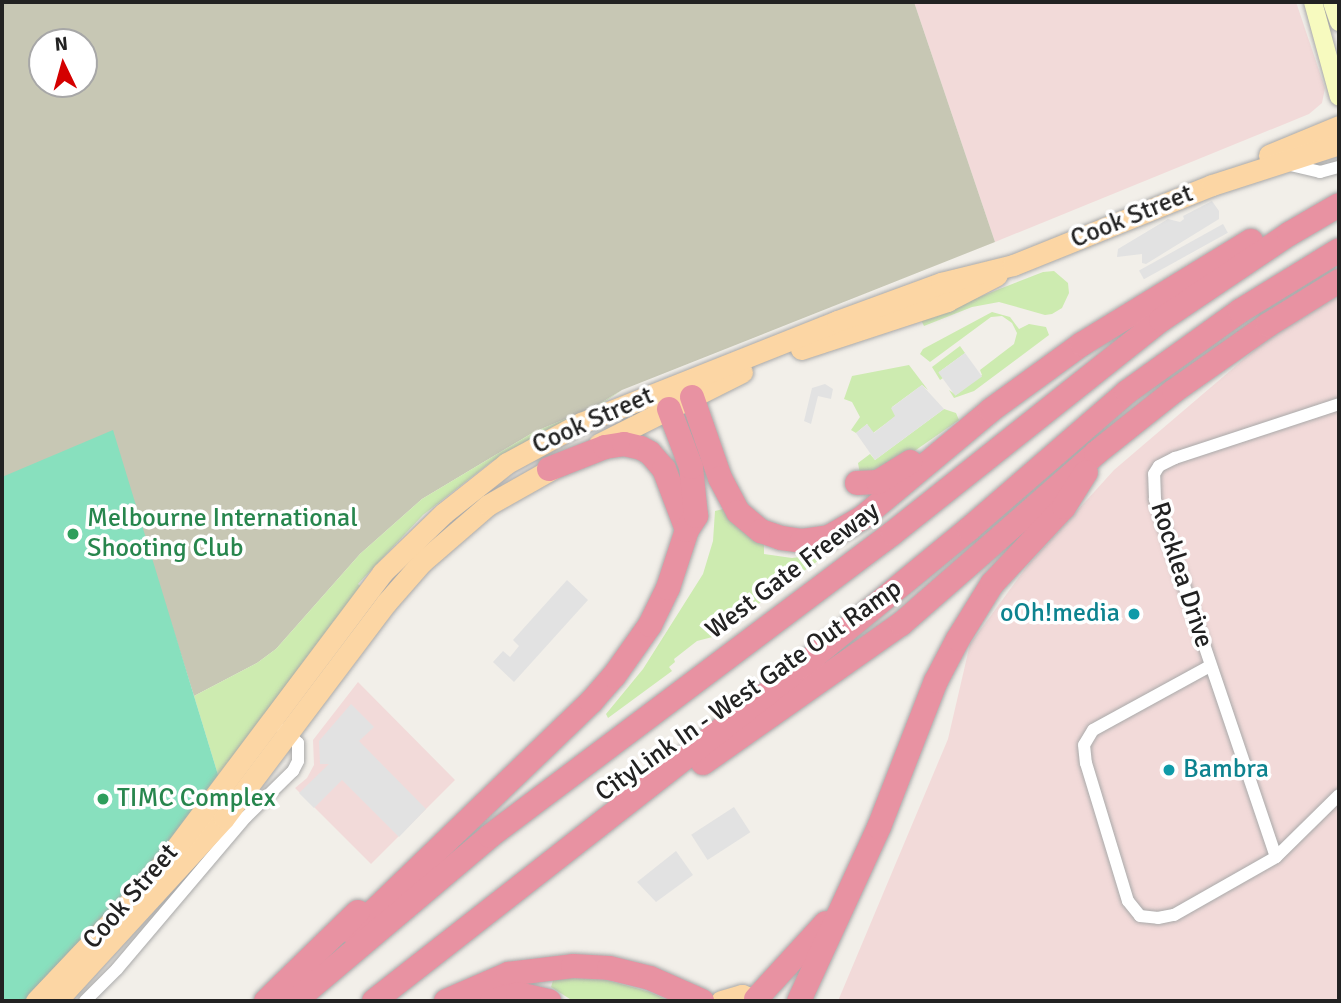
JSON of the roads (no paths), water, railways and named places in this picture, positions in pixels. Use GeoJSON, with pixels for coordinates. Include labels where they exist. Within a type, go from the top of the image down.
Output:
{"type":"FeatureCollection","features":[{"type":"Feature","properties":{"kind":"highway"},"geometry":{"type":"LineString","coordinates":[[689,389],[720,478],[733,505],[761,531],[802,541],[829,537],[852,525],[991,410],[1082,344],[1241,245],[1339,204]]}},
{"type":"Feature","properties":{"kind":"highway","name":"West Gate Freeway"},"geometry":{"type":"LineString","coordinates":[[295,1001],[490,836],[892,533],[1161,320],[1289,234],[1339,204]]}},
{"type":"Feature","properties":{"kind":"highway"},"geometry":{"type":"LineString","coordinates":[[374,1001],[833,641],[1128,392],[1240,311],[1339,250]]}},
{"type":"Feature","properties":{"kind":"highway","name":"CityLink In - West Gate Out Ramp"},"geometry":{"type":"LineString","coordinates":[[556,860],[868,650],[937,594],[1097,453],[1228,352],[1339,281]]}},
{"type":"Feature","properties":{"kind":"highway"},"geometry":{"type":"LineString","coordinates":[[287,1001],[353,931],[591,702],[628,658],[650,625],[668,588],[687,530],[696,516],[696,495],[691,467],[665,400]]}},
{"type":"Feature","properties":{"kind":"highway"},"geometry":{"type":"LineString","coordinates":[[857,483],[884,479],[960,426],[991,410]]}},
{"type":"Feature","properties":{"kind":"highway"},"geometry":{"type":"LineString","coordinates":[[549,470],[605,447],[624,444],[641,448],[650,453],[664,469],[687,530]]}},
{"type":"Feature","properties":{"kind":"highway"},"geometry":{"type":"LineString","coordinates":[[799,1001],[879,827],[936,681],[969,619],[1005,568],[1063,507],[1097,453]]}},
{"type":"Feature","properties":{"kind":"highway"},"geometry":{"type":"LineString","coordinates":[[266,1001],[457,813],[504,771],[524,764]]}},
{"type":"Feature","properties":{"kind":"highway"},"geometry":{"type":"LineString","coordinates":[[756,1000],[812,941],[853,881]]}},
{"type":"Feature","properties":{"kind":"highway"},"geometry":{"type":"LineString","coordinates":[[446,1001],[508,974],[573,966],[609,968],[650,978],[716,1000]]}},
{"type":"Feature","properties":{"kind":"highway"},"geometry":{"type":"LineString","coordinates":[[492,1001],[518,994],[549,1001]]}},
{"type":"Feature","properties":{"kind":"main road","name":"Cook Street"},"geometry":{"type":"LineString","coordinates":[[36,1001],[142,889],[208,806],[368,589],[397,557],[460,499],[507,463],[544,440],[665,400],[943,293],[1212,185],[1282,164],[1336,133]]}},
{"type":"Feature","properties":{"kind":"main road","name":"Cook Street"},"geometry":{"type":"LineString","coordinates":[[1212,185],[1249,163],[1336,133]]}},
{"type":"Feature","properties":{"kind":"main road","name":"Cook Street"},"geometry":{"type":"LineString","coordinates":[[57,1001],[224,818],[386,603],[422,562],[488,505],[665,400]]}},
{"type":"Feature","properties":{"kind":"main road"},"geometry":{"type":"LineString","coordinates":[[716,1000],[742,995],[756,1000]]}},
{"type":"Feature","properties":{"kind":"street"},"geometry":{"type":"LineString","coordinates":[[1313,2],[1337,75],[1339,97]]}},
{"type":"Feature","properties":{"kind":"street"},"geometry":{"type":"LineString","coordinates":[[1336,133],[1339,108]]}},
{"type":"Feature","properties":{"kind":"street","name":"Cook Street"},"geometry":{"type":"LineString","coordinates":[[1282,164],[1320,172],[1339,167]]}},
{"type":"Feature","properties":{"kind":"street","name":"Rocklea Drive"},"geometry":{"type":"LineString","coordinates":[[1276,857],[1155,499],[1154,474],[1159,466],[1175,458],[1339,404]]}},
{"type":"Feature","properties":{"kind":"street","name":"Rocklea Drive"},"geometry":{"type":"LineString","coordinates":[[1210,666],[1093,730],[1084,745],[1086,763],[1128,901],[1140,916],[1158,918],[1174,915],[1276,857],[1339,795]]}},
{"type":"Feature","properties":{"kind":"street"},"geometry":{"type":"LineString","coordinates":[[270,720],[289,734]]}},
{"type":"Feature","properties":{"kind":"street","name":"Cook Street"},"geometry":{"type":"LineString","coordinates":[[85,1001],[246,817],[293,771],[298,761],[298,743],[289,734]]}},
{"type":"Feature","properties":{"kind":"street","name":"Cook Street"},"geometry":{"type":"LineString","coordinates":[[151,901],[152,927]]}},
{"type":"Feature","properties":{"kind":"place","name":"Melbourne International Shooting Club"},"geometry":{"type":"Point","coordinates":[73,534]}},
{"type":"Feature","properties":{"kind":"place","name":"oOh!media"},"geometry":{"type":"Point","coordinates":[1134,614]}},
{"type":"Feature","properties":{"kind":"place","name":"Bambra"},"geometry":{"type":"Point","coordinates":[1169,770]}},
{"type":"Feature","properties":{"kind":"place","name":"TIMC Complex"},"geometry":{"type":"Point","coordinates":[103,799]}}]}
